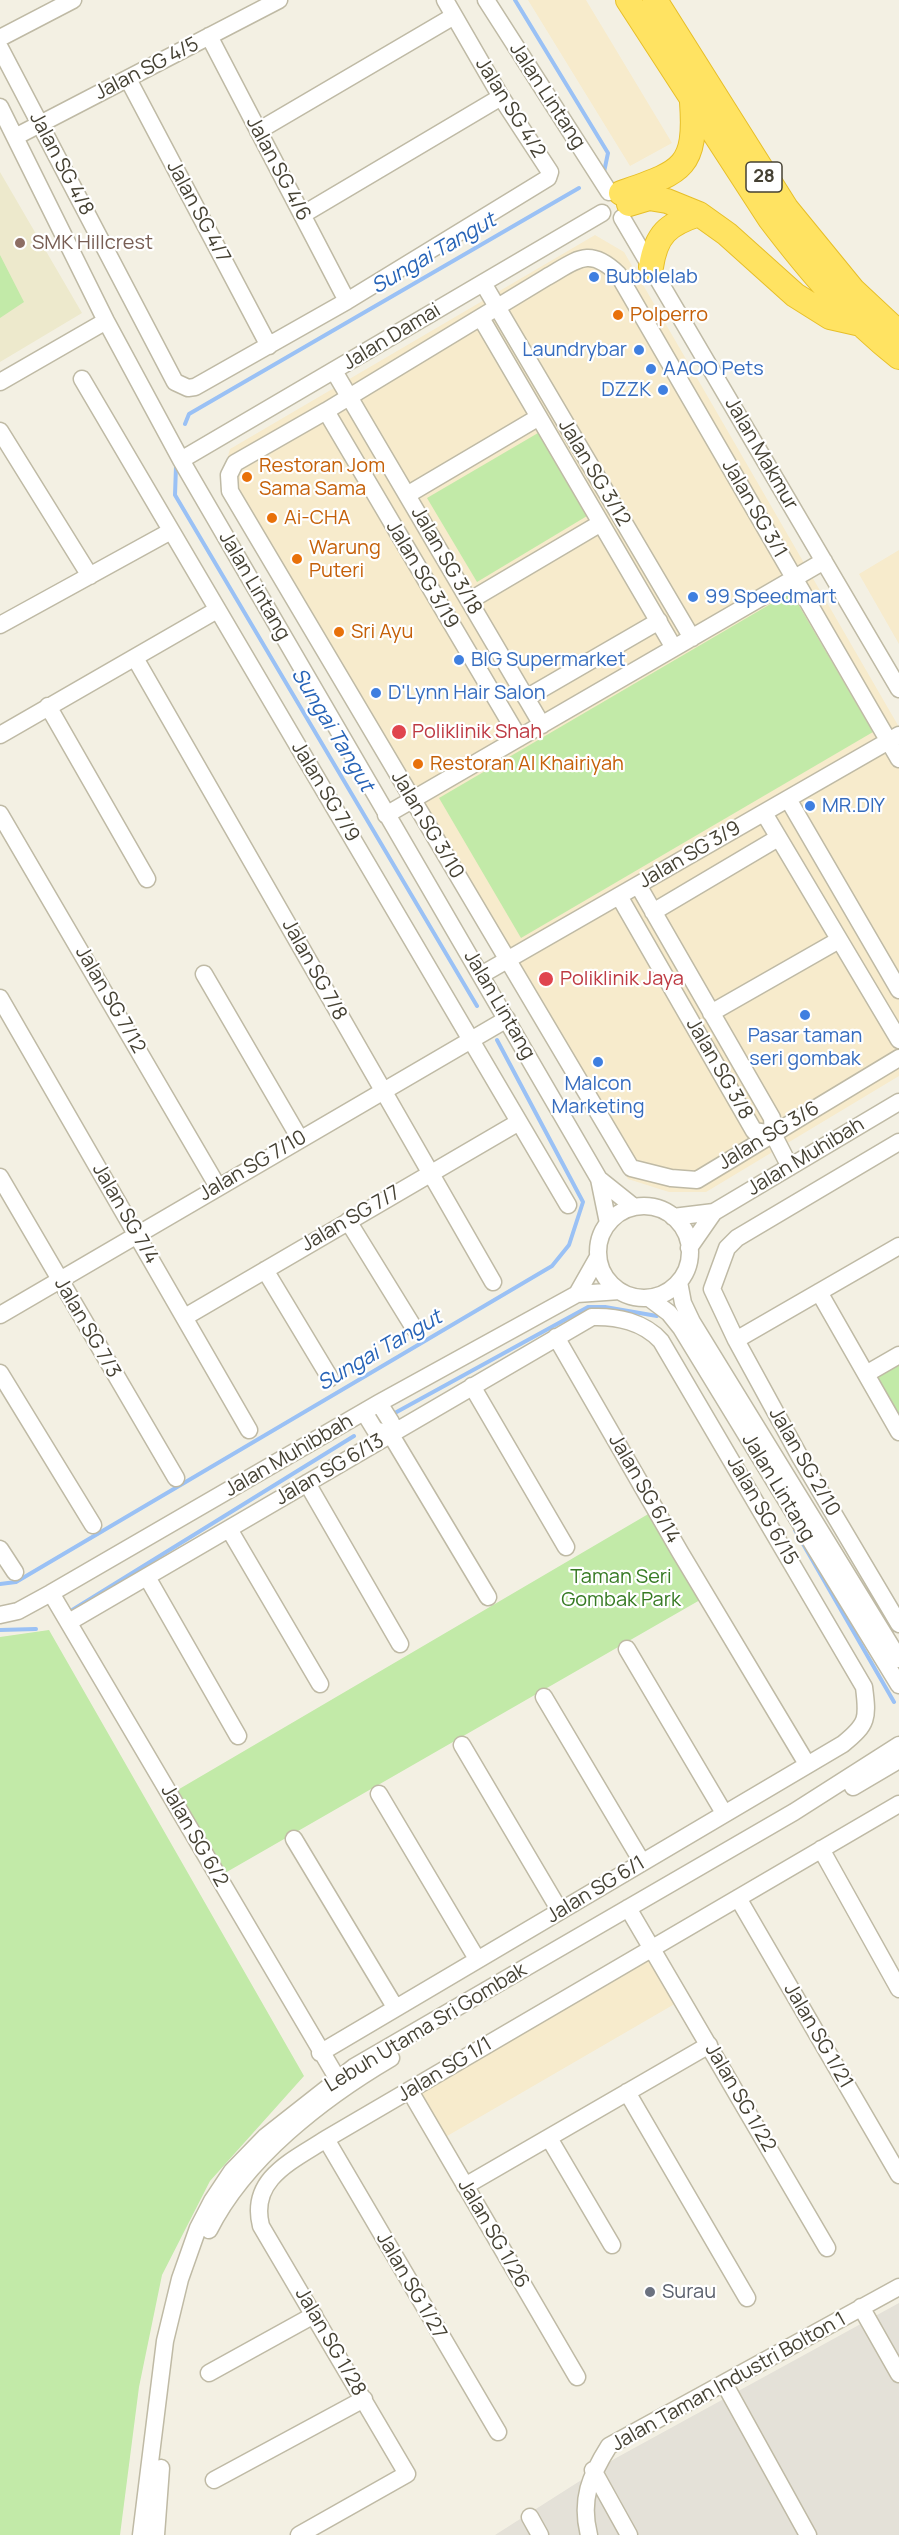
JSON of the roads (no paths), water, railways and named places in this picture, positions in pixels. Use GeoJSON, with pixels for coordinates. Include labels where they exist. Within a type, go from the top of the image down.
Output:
{"type":"FeatureCollection","features":[{"type":"Feature","properties":{"kind":"highway","name":"28"},"geometry":{"type":"LineString","coordinates":[[628,0],[782,235],[818,279],[861,324],[899,357]]}},
{"type":"Feature","properties":{"kind":"highway","name":"28"},"geometry":{"type":"LineString","coordinates":[[655,0],[762,174],[786,208],[853,290],[899,333]]}},
{"type":"Feature","properties":{"kind":"highway"},"geometry":{"type":"LineString","coordinates":[[620,202],[672,172],[690,154],[694,132],[692,100]]}},
{"type":"Feature","properties":{"kind":"highway"},"geometry":{"type":"LineString","coordinates":[[620,202],[649,198],[667,201],[699,214],[727,234],[795,296],[830,317],[861,324]]}},
{"type":"Feature","properties":{"kind":"highway"},"geometry":{"type":"LineString","coordinates":[[651,267],[660,237],[673,224],[699,214]]}},
{"type":"Feature","properties":{"kind":"street"},"geometry":{"type":"LineString","coordinates":[[0,38],[73,0]]}},
{"type":"Feature","properties":{"kind":"street","name":"Jalan SG 4/5"},"geometry":{"type":"LineString","coordinates":[[15,137],[279,0]]}},
{"type":"Feature","properties":{"kind":"street","name":"Jalan SG 4/2"},"geometry":{"type":"LineString","coordinates":[[201,384],[347,301],[548,178],[550,172],[501,97],[445,0]]}},
{"type":"Feature","properties":{"kind":"street","name":"Jalan Lintang"},"geometry":{"type":"LineString","coordinates":[[486,0],[620,202]]}},
{"type":"Feature","properties":{"kind":"street"},"geometry":{"type":"LineString","coordinates":[[258,131],[454,16]]}},
{"type":"Feature","properties":{"kind":"street","name":"Jalan SG 4/6"},"geometry":{"type":"LineString","coordinates":[[209,36],[347,301]]}},
{"type":"Feature","properties":{"kind":"street","name":"Jalan SG 4/8"},"geometry":{"type":"LineString","coordinates":[[0,48],[175,382],[188,388],[201,384]]}},
{"type":"Feature","properties":{"kind":"street","name":"Jalan SG 4/7"},"geometry":{"type":"LineString","coordinates":[[128,79],[269,346]]}},
{"type":"Feature","properties":{"kind":"street"},"geometry":{"type":"LineString","coordinates":[[302,215],[501,97]]}},
{"type":"Feature","properties":{"kind":"street","name":"Jalan Lintang"},"geometry":{"type":"LineString","coordinates":[[0,107],[106,321],[181,460],[598,1179],[608,1223]]}},
{"type":"Feature","properties":{"kind":"street","name":"Jalan Damai"},"geometry":{"type":"LineString","coordinates":[[181,460],[602,213],[613,220],[620,202]]}},
{"type":"Feature","properties":{"kind":"street","name":"Jalan Makmur"},"geometry":{"type":"LineString","coordinates":[[620,202],[651,267],[899,690]]}},
{"type":"Feature","properties":{"kind":"street","name":"Jalan SG 3/1"},"geometry":{"type":"LineString","coordinates":[[497,307],[579,259],[594,258],[606,262],[618,274],[794,578],[894,738],[899,759]]}},
{"type":"Feature","properties":{"kind":"street","name":"Jalan SG 3/12"},"geometry":{"type":"LineString","coordinates":[[483,283],[692,638]]}},
{"type":"Feature","properties":{"kind":"street"},"geometry":{"type":"LineString","coordinates":[[326,411],[497,307]]}},
{"type":"Feature","properties":{"kind":"street"},"geometry":{"type":"LineString","coordinates":[[481,318],[674,648]]}},
{"type":"Feature","properties":{"kind":"street"},"geometry":{"type":"LineString","coordinates":[[0,382],[106,321]]}},
{"type":"Feature","properties":{"kind":"street","name":"Jalan SG 3/18"},"geometry":{"type":"LineString","coordinates":[[334,370],[542,725]]}},
{"type":"Feature","properties":{"kind":"street","name":"Jalan SG 7/9"},"geometry":{"type":"LineString","coordinates":[[82,379],[568,1205]]}},
{"type":"Feature","properties":{"kind":"street","name":"Jalan SG 3/10"},"geometry":{"type":"LineString","coordinates":[[326,411],[235,463],[228,479],[230,491],[631,1168]]}},
{"type":"Feature","properties":{"kind":"street","name":"Jalan SG 3/19"},"geometry":{"type":"LineString","coordinates":[[326,411],[519,738]]}},
{"type":"Feature","properties":{"kind":"street"},"geometry":{"type":"LineString","coordinates":[[407,495],[539,417]]}},
{"type":"Feature","properties":{"kind":"street"},"geometry":{"type":"LineString","coordinates":[[0,431],[90,576]]}},
{"type":"Feature","properties":{"kind":"street"},"geometry":{"type":"LineString","coordinates":[[582,490],[598,481]]}},
{"type":"Feature","properties":{"kind":"street"},"geometry":{"type":"LineString","coordinates":[[469,601],[601,523]]}},
{"type":"Feature","properties":{"kind":"street"},"geometry":{"type":"LineString","coordinates":[[1,623],[171,531]]}},
{"type":"Feature","properties":{"kind":"street"},"geometry":{"type":"LineString","coordinates":[[386,815],[824,561]]}},
{"type":"Feature","properties":{"kind":"street"},"geometry":{"type":"LineString","coordinates":[[428,583],[451,569]]}},
{"type":"Feature","properties":{"kind":"street"},"geometry":{"type":"LineString","coordinates":[[0,735],[217,610]]}},
{"type":"Feature","properties":{"kind":"street"},"geometry":{"type":"LineString","coordinates":[[526,698],[659,621]]}},
{"type":"Feature","properties":{"kind":"street","name":"Jalan SG 7/8"},"geometry":{"type":"LineString","coordinates":[[135,658],[493,1282]]}},
{"type":"Feature","properties":{"kind":"street"},"geometry":{"type":"LineString","coordinates":[[48,706],[147,879]]}},
{"type":"Feature","properties":{"kind":"street","name":"Jalan SG 3/9"},"geometry":{"type":"LineString","coordinates":[[481,975],[894,738]]}},
{"type":"Feature","properties":{"kind":"street"},"geometry":{"type":"LineString","coordinates":[[788,799],[899,990]]}},
{"type":"Feature","properties":{"kind":"street"},"geometry":{"type":"LineString","coordinates":[[764,813],[899,1040]]}},
{"type":"Feature","properties":{"kind":"street","name":"Jalan SG 7/12"},"geometry":{"type":"LineString","coordinates":[[0,814],[218,1186]]}},
{"type":"Feature","properties":{"kind":"street"},"geometry":{"type":"LineString","coordinates":[[653,912],[778,838]]}},
{"type":"Feature","properties":{"kind":"street"},"geometry":{"type":"LineString","coordinates":[[639,885],[772,1118],[773,1134]]}},
{"type":"Feature","properties":{"kind":"street","name":"Jalan SG 3/8"},"geometry":{"type":"LineString","coordinates":[[619,896],[754,1131],[773,1134],[790,1167]]}},
{"type":"Feature","properties":{"kind":"street"},"geometry":{"type":"LineString","coordinates":[[711,1013],[839,940]]}},
{"type":"Feature","properties":{"kind":"street"},"geometry":{"type":"LineString","coordinates":[[204,974],[300,1139]]}},
{"type":"Feature","properties":{"kind":"street","name":"Jalan SG 7/4"},"geometry":{"type":"LineString","coordinates":[[0,998],[249,1430]]}},
{"type":"Feature","properties":{"kind":"street","name":"Jalan SG 7/10"},"geometry":{"type":"LineString","coordinates":[[0,1314],[507,1019]]}},
{"type":"Feature","properties":{"kind":"street","name":"Jalan SG 3/6"},"geometry":{"type":"LineString","coordinates":[[631,1168],[671,1178],[697,1180],[899,1058]]}},
{"type":"Feature","properties":{"kind":"street","name":"Jalan Muhibah"},"geometry":{"type":"LineString","coordinates":[[673,1217],[714,1212],[899,1102]]}},
{"type":"Feature","properties":{"kind":"street","name":"Jalan SG 7/7"},"geometry":{"type":"LineString","coordinates":[[185,1317],[519,1122]]}},
{"type":"Feature","properties":{"kind":"street","name":"Jalan SG 2/10"},"geometry":{"type":"LineString","coordinates":[[899,1142],[737,1238],[727,1248],[712,1289],[736,1340],[800,1457],[899,1624]]}},
{"type":"Feature","properties":{"kind":"street","name":"Jalan Lintang"},"geometry":{"type":"LineString","coordinates":[[598,1179],[634,1207]]}},
{"type":"Feature","properties":{"kind":"street","name":"Jalan SG 7/3"},"geometry":{"type":"LineString","coordinates":[[1,1182],[176,1478]]}},
{"type":"Feature","properties":{"kind":"street"},"geometry":{"type":"LineString","coordinates":[[577,1294],[598,1257],[602,1233],[608,1223],[615,1216],[634,1207],[655,1208],[673,1217],[684,1231],[689,1248],[689,1260],[679,1281],[660,1295],[649,1298],[639,1298],[620,1291],[605,1277],[598,1257]]}},
{"type":"Feature","properties":{"kind":"street","name":"Jalan Muhibah"},"geometry":{"type":"LineString","coordinates":[[689,1248],[714,1212]]}},
{"type":"Feature","properties":{"kind":"street"},"geometry":{"type":"LineString","coordinates":[[348,1221],[414,1328]]}},
{"type":"Feature","properties":{"kind":"street"},"geometry":{"type":"LineString","coordinates":[[736,1340],[899,1246]]}},
{"type":"Feature","properties":{"kind":"street"},"geometry":{"type":"LineString","coordinates":[[265,1270],[330,1377]]}},
{"type":"Feature","properties":{"kind":"street","name":"Jalan Lintang"},"geometry":{"type":"LineString","coordinates":[[679,1281],[683,1303],[692,1322],[899,1659]]}},
{"type":"Feature","properties":{"kind":"street","name":"Jalan Muhibbah"},"geometry":{"type":"LineString","coordinates":[[0,1615],[18,1611],[51,1593],[364,1412],[577,1294],[620,1291]]}},
{"type":"Feature","properties":{"kind":"street"},"geometry":{"type":"LineString","coordinates":[[819,1292],[899,1432]]}},
{"type":"Feature","properties":{"kind":"street","name":"Jalan Lintang"},"geometry":{"type":"LineString","coordinates":[[649,1298],[669,1313],[681,1329],[899,1685]]}},
{"type":"Feature","properties":{"kind":"street","name":"Jalan SG 6/13"},"geometry":{"type":"LineString","coordinates":[[65,1616],[147,1577],[591,1317]]}},
{"type":"Feature","properties":{"kind":"street","name":"Jalan SG 6/15"},"geometry":{"type":"LineString","coordinates":[[591,1317],[635,1323],[651,1330],[661,1341],[864,1687],[866,1721]]}},
{"type":"Feature","properties":{"kind":"street","name":"Jalan SG 6/14"},"geometry":{"type":"LineString","coordinates":[[556,1338],[807,1764]]}},
{"type":"Feature","properties":{"kind":"street"},"geometry":{"type":"LineString","coordinates":[[866,1374],[899,1355]]}},
{"type":"Feature","properties":{"kind":"street"},"geometry":{"type":"LineString","coordinates":[[0,1373],[93,1525]]}},
{"type":"Feature","properties":{"kind":"street"},"geometry":{"type":"LineString","coordinates":[[472,1386],[566,1547]]}},
{"type":"Feature","properties":{"kind":"street"},"geometry":{"type":"LineString","coordinates":[[379,1404],[391,1422],[391,1435],[488,1597]]}},
{"type":"Feature","properties":{"kind":"street"},"geometry":{"type":"LineString","coordinates":[[364,1412],[375,1430],[391,1435]]}},
{"type":"Feature","properties":{"kind":"street"},"geometry":{"type":"LineString","coordinates":[[307,1483],[400,1644]]}},
{"type":"Feature","properties":{"kind":"street"},"geometry":{"type":"LineString","coordinates":[[229,1529],[320,1684]]}},
{"type":"Feature","properties":{"kind":"street"},"geometry":{"type":"LineString","coordinates":[[0,1549],[15,1572]]}},
{"type":"Feature","properties":{"kind":"street"},"geometry":{"type":"LineString","coordinates":[[147,1577],[238,1736]]}},
{"type":"Feature","properties":{"kind":"street","name":"Jalan SG 6/2"},"geometry":{"type":"LineString","coordinates":[[51,1593],[340,2084]]}},
{"type":"Feature","properties":{"kind":"street"},"geometry":{"type":"LineString","coordinates":[[627,1649],[724,1813]]}},
{"type":"Feature","properties":{"kind":"street"},"geometry":{"type":"LineString","coordinates":[[544,1697],[642,1862]]}},
{"type":"Feature","properties":{"kind":"street","name":"Jalan SG 6/1"},"geometry":{"type":"LineString","coordinates":[[320,2053],[843,1744],[859,1731],[866,1721]]}},
{"type":"Feature","properties":{"kind":"street"},"geometry":{"type":"LineString","coordinates":[[462,1745],[560,1911]]}},
{"type":"Feature","properties":{"kind":"street","name":"Lebuh Utama Sri Gombak"},"geometry":{"type":"LineString","coordinates":[[141,2535],[165,2341],[180,2279],[198,2228],[212,2201],[232,2171],[265,2137],[340,2084],[631,1912],[899,1745]]}},
{"type":"Feature","properties":{"kind":"street","name":"Lebuh Utama Sri Gombak"},"geometry":{"type":"LineString","coordinates":[[631,1912],[899,1760]]}},
{"type":"Feature","properties":{"kind":"street"},"geometry":{"type":"LineString","coordinates":[[379,1794],[477,1959]]}},
{"type":"Feature","properties":{"kind":"street","name":"Jalan SG 1/1"},"geometry":{"type":"LineString","coordinates":[[257,2209],[260,2194],[269,2179],[326,2139],[899,1804]]}},
{"type":"Feature","properties":{"kind":"street"},"geometry":{"type":"LineString","coordinates":[[294,1839],[395,2007]]}},
{"type":"Feature","properties":{"kind":"street"},"geometry":{"type":"LineString","coordinates":[[822,1850],[899,1989]]}},
{"type":"Feature","properties":{"kind":"street","name":"Jalan SG 1/21"},"geometry":{"type":"LineString","coordinates":[[738,1898],[899,2175]]}},
{"type":"Feature","properties":{"kind":"street"},"geometry":{"type":"LineString","coordinates":[[631,1912],[652,1948]]}},
{"type":"Feature","properties":{"kind":"street","name":"Jalan SG 1/22"},"geometry":{"type":"LineString","coordinates":[[652,1948],[827,2248]]}},
{"type":"Feature","properties":{"kind":"street"},"geometry":{"type":"LineString","coordinates":[[465,2186],[709,2044]]}},
{"type":"Feature","properties":{"kind":"street","name":"Lebuh Utama Sri Gombak"},"geometry":{"type":"LineString","coordinates":[[156,2535],[165,2419],[179,2322],[210,2228],[237,2186],[273,2147],[340,2084]]}},
{"type":"Feature","properties":{"kind":"street","name":"Jalan SG 1/26"},"geometry":{"type":"LineString","coordinates":[[410,2091],[576,2377]]}},
{"type":"Feature","properties":{"kind":"street"},"geometry":{"type":"LineString","coordinates":[[627,2092],[747,2298]]}},
{"type":"Feature","properties":{"kind":"street"},"geometry":{"type":"LineString","coordinates":[[549,2138],[612,2246]]}},
{"type":"Feature","properties":{"kind":"street","name":"Jalan SG 1/27"},"geometry":{"type":"LineString","coordinates":[[326,2139],[498,2432]]}},
{"type":"Feature","properties":{"kind":"street","name":"Jalan SG 1/28"},"geometry":{"type":"LineString","coordinates":[[257,2209],[261,2226],[407,2474],[300,2535]]}},
{"type":"Feature","properties":{"kind":"street","name":"Jalan Taman Industri Bolton 1"},"geometry":{"type":"LineString","coordinates":[[589,2535],[584,2517],[587,2493],[593,2470],[609,2446],[899,2287]]}},
{"type":"Feature","properties":{"kind":"street"},"geometry":{"type":"LineString","coordinates":[[861,2307],[899,2374]]}},
{"type":"Feature","properties":{"kind":"street"},"geometry":{"type":"LineString","coordinates":[[209,2373],[315,2315]]}},
{"type":"Feature","properties":{"kind":"street"},"geometry":{"type":"LineString","coordinates":[[724,2383],[808,2535]]}},
{"type":"Feature","properties":{"kind":"street"},"geometry":{"type":"LineString","coordinates":[[214,2480],[364,2399]]}},
{"type":"Feature","properties":{"kind":"street"},"geometry":{"type":"LineString","coordinates":[[593,2470],[630,2535]]}},
{"type":"Feature","properties":{"kind":"street"},"geometry":{"type":"LineString","coordinates":[[530,2517],[540,2535]]}},
{"type":"Feature","properties":{"kind":"waterway","name":"Sungai Tangut"},"geometry":{"type":"LineString","coordinates":[[515,0],[608,153],[604,172]]}},
{"type":"Feature","properties":{"kind":"waterway","name":"Sungai Tangut"},"geometry":{"type":"LineString","coordinates":[[185,424],[189,414],[579,188]]}},
{"type":"Feature","properties":{"kind":"waterway","name":"Sungai Tangut"},"geometry":{"type":"LineString","coordinates":[[176,466],[175,495],[477,1006]]}},
{"type":"Feature","properties":{"kind":"waterway","name":"Sungai Tangut"},"geometry":{"type":"LineString","coordinates":[[0,1584],[16,1582],[552,1266],[569,1245],[583,1202],[497,1040]]}},
{"type":"Feature","properties":{"kind":"waterway"},"geometry":{"type":"LineString","coordinates":[[393,1414],[588,1307],[605,1307],[657,1316]]}},
{"type":"Feature","properties":{"kind":"waterway"},"geometry":{"type":"LineString","coordinates":[[69,1612],[354,1436]]}},
{"type":"Feature","properties":{"kind":"waterway"},"geometry":{"type":"LineString","coordinates":[[795,1530],[894,1702]]}},
{"type":"Feature","properties":{"kind":"waterway"},"geometry":{"type":"LineString","coordinates":[[0,1630],[36,1629]]}},
{"type":"Feature","properties":{"kind":"place","name":"SMK Hillcrest"},"geometry":{"type":"Point","coordinates":[20,243]}},
{"type":"Feature","properties":{"kind":"place","name":"Bubblelab"},"geometry":{"type":"Point","coordinates":[594,277]}},
{"type":"Feature","properties":{"kind":"place","name":"Polperro"},"geometry":{"type":"Point","coordinates":[618,315]}},
{"type":"Feature","properties":{"kind":"place","name":"Laundrybar"},"geometry":{"type":"Point","coordinates":[639,350]}},
{"type":"Feature","properties":{"kind":"place","name":"AAOO Pets"},"geometry":{"type":"Point","coordinates":[651,369]}},
{"type":"Feature","properties":{"kind":"place","name":"DZZK"},"geometry":{"type":"Point","coordinates":[663,390]}},
{"type":"Feature","properties":{"kind":"place","name":"Restoran Jom Sama Sama"},"geometry":{"type":"Point","coordinates":[247,477]}},
{"type":"Feature","properties":{"kind":"place","name":"Ai-CHA"},"geometry":{"type":"Point","coordinates":[272,518]}},
{"type":"Feature","properties":{"kind":"place","name":"Warung Puteri"},"geometry":{"type":"Point","coordinates":[297,559]}},
{"type":"Feature","properties":{"kind":"place","name":"99 Speedmart"},"geometry":{"type":"Point","coordinates":[693,597]}},
{"type":"Feature","properties":{"kind":"place","name":"Sri Ayu"},"geometry":{"type":"Point","coordinates":[339,632]}},
{"type":"Feature","properties":{"kind":"place","name":"BIG Supermarket"},"geometry":{"type":"Point","coordinates":[459,660]}},
{"type":"Feature","properties":{"kind":"place","name":"D'Lynn Hair Salon"},"geometry":{"type":"Point","coordinates":[376,693]}},
{"type":"Feature","properties":{"kind":"place","name":"Poliklinik Shah"},"geometry":{"type":"Point","coordinates":[399,732]}},
{"type":"Feature","properties":{"kind":"place","name":"Restoran Al Khairiyah"},"geometry":{"type":"Point","coordinates":[418,764]}},
{"type":"Feature","properties":{"kind":"place","name":"MR.DIY"},"geometry":{"type":"Point","coordinates":[810,806]}},
{"type":"Feature","properties":{"kind":"place","name":"Poliklinik Jaya"},"geometry":{"type":"Point","coordinates":[546,979]}},
{"type":"Feature","properties":{"kind":"place","name":"Pasar taman seri gombak"},"geometry":{"type":"Point","coordinates":[805,1015]}},
{"type":"Feature","properties":{"kind":"place","name":"Malcon Marketing"},"geometry":{"type":"Point","coordinates":[598,1062]}},
{"type":"Feature","properties":{"kind":"place","name":"Surau"},"geometry":{"type":"Point","coordinates":[650,2292]}},
{"type":"Feature","properties":{"kind":"park label","name":"Taman Seri Gombak Park"},"geometry":{"type":"Point","coordinates":[621,1588]}}]}
